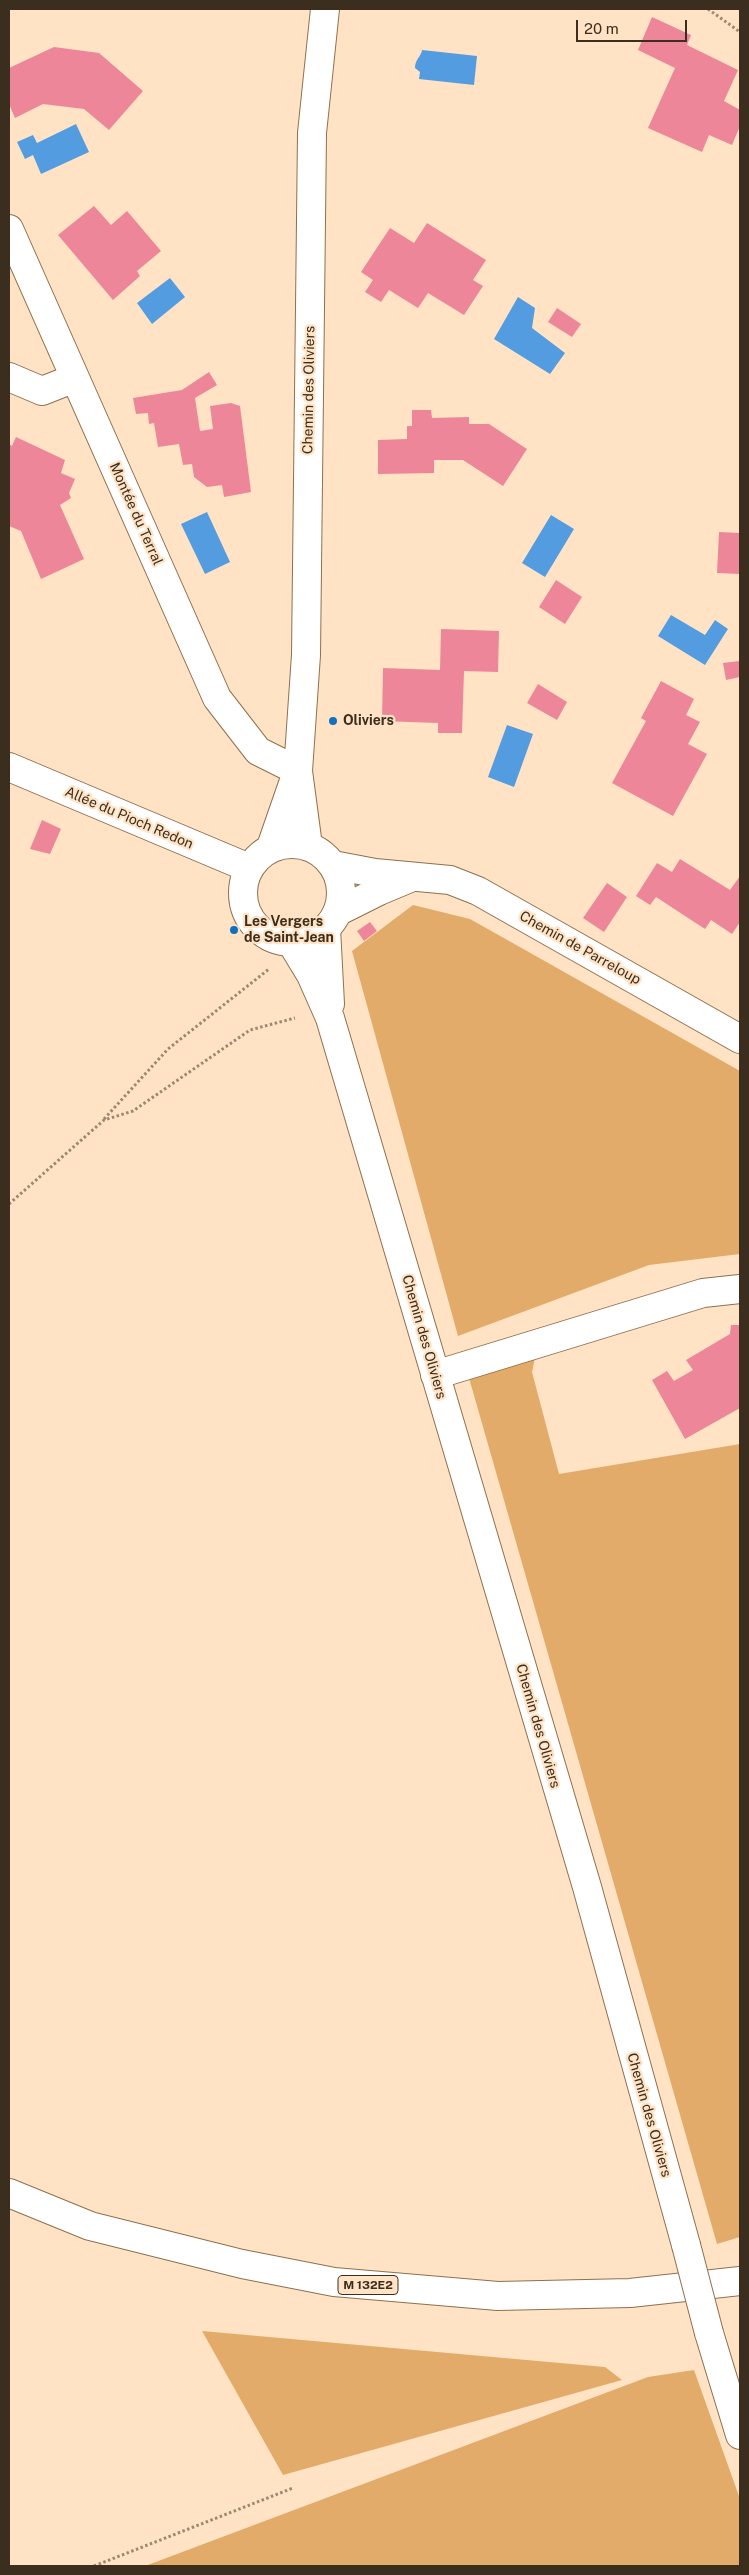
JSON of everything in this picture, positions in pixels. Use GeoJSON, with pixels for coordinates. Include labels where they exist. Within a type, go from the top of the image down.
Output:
{"type":"FeatureCollection","features":[{"type":"Feature","properties":{"kind":"street","name":"Chemin des Oliviers"},"geometry":{"type":"LineString","coordinates":[[308,846],[298,771],[306,655],[312,133],[325,9]]}},
{"type":"Feature","properties":{"kind":"street","name":"Montée du Terral"},"geometry":{"type":"LineString","coordinates":[[9,229],[217,698],[258,751],[298,771]]}},
{"type":"Feature","properties":{"kind":"street"},"geometry":{"type":"LineString","coordinates":[[9,377],[42,391],[75,378]]}},
{"type":"Feature","properties":{"kind":"street","name":"Allée du Pioch Redon"},"geometry":{"type":"LineString","coordinates":[[9,768],[249,868]]}},
{"type":"Feature","properties":{"kind":"street","name":"Chemin des Oliviers"},"geometry":{"type":"LineString","coordinates":[[298,771],[272,847],[258,856],[249,868],[243,881],[242,897],[246,912],[254,925],[265,934],[285,941],[310,975],[330,1018],[587,1887],[709,2333],[740,2435]]}},
{"type":"Feature","properties":{"kind":"street"},"geometry":{"type":"LineString","coordinates":[[272,847],[290,843],[308,846],[322,854],[333,865]]}},
{"type":"Feature","properties":{"kind":"street","name":"Chemin des Oliviers"},"geometry":{"type":"LineString","coordinates":[[330,1018],[332,920],[341,888],[333,865]]}},
{"type":"Feature","properties":{"kind":"street","name":"Chemin de Parreloup"},"geometry":{"type":"LineString","coordinates":[[333,865],[450,880],[478,891],[740,1038]]}},
{"type":"Feature","properties":{"kind":"street","name":"Chemin de Parreloup"},"geometry":{"type":"LineString","coordinates":[[332,920],[379,891],[414,876]]}},
{"type":"Feature","properties":{"kind":"street"},"geometry":{"type":"LineString","coordinates":[[285,941],[304,941],[332,920]]}},
{"type":"Feature","properties":{"kind":"street"},"geometry":{"type":"LineString","coordinates":[[435,1375],[457,1366],[703,1293],[740,1289]]}},
{"type":"Feature","properties":{"kind":"street","name":"M 132E2"},"geometry":{"type":"LineString","coordinates":[[9,2193],[90,2226],[242,2264],[334,2282],[498,2296],[630,2292],[740,2281]]}},
{"type":"Feature","properties":{"kind":"path"},"geometry":{"type":"LineString","coordinates":[[708,9],[740,32]]}},
{"type":"Feature","properties":{"kind":"path"},"geometry":{"type":"LineString","coordinates":[[9,1204],[104,1120],[168,1049],[268,970],[285,941]]}},
{"type":"Feature","properties":{"kind":"path"},"geometry":{"type":"LineString","coordinates":[[104,1120],[133,1111],[250,1030],[288,1018],[330,1018]]}},
{"type":"Feature","properties":{"kind":"path"},"geometry":{"type":"LineString","coordinates":[[94,2566],[294,2488]]}},
{"type":"Feature","properties":{"kind":"shaded area"},"geometry":{"type":"Polygon","coordinates":[[[413,905],[470,919],[740,1071],[740,1254],[649,1265],[458,1336],[352,951],[413,905]]]}},
{"type":"Feature","properties":{"kind":"shaded area"},"geometry":{"type":"Polygon","coordinates":[[[536,1353],[532,1372],[559,1474],[740,1444],[740,2237],[717,2244],[467,1371],[536,1353]]]}},
{"type":"Feature","properties":{"kind":"shaded area"},"geometry":{"type":"Polygon","coordinates":[[[202,2331],[605,2367],[622,2380],[283,2475],[202,2331]]]}},
{"type":"Feature","properties":{"kind":"shaded area"},"geometry":{"type":"Polygon","coordinates":[[[694,2370],[740,2499],[740,2566],[145,2566],[648,2377],[694,2370]]]}},
{"type":"Feature","properties":{"kind":"water"},"geometry":{"type":"Polygon","coordinates":[[[422,50],[477,56],[474,85],[419,79],[420,72],[415,68],[415,65],[422,50]]]}},
{"type":"Feature","properties":{"kind":"water"},"geometry":{"type":"Polygon","coordinates":[[[76,124],[89,152],[41,174],[33,155],[25,159],[17,142],[33,135],[37,143],[76,124]]]}},
{"type":"Feature","properties":{"kind":"water"},"geometry":{"type":"Polygon","coordinates":[[[170,278],[185,297],[152,324],[137,303],[170,278]]]}},
{"type":"Feature","properties":{"kind":"water"},"geometry":{"type":"Polygon","coordinates":[[[518,297],[535,308],[532,328],[565,353],[550,374],[494,339],[518,297]]]}},
{"type":"Feature","properties":{"kind":"water"},"geometry":{"type":"Polygon","coordinates":[[[207,512],[230,562],[205,574],[181,524],[207,512]]]}},
{"type":"Feature","properties":{"kind":"water"},"geometry":{"type":"Polygon","coordinates":[[[551,515],[574,529],[545,577],[522,563],[551,515]]]}},
{"type":"Feature","properties":{"kind":"water"},"geometry":{"type":"Polygon","coordinates":[[[671,615],[705,635],[715,620],[728,629],[705,665],[658,636],[671,615]]]}},
{"type":"Feature","properties":{"kind":"water"},"geometry":{"type":"Polygon","coordinates":[[[507,725],[533,734],[514,787],[488,777],[507,725]]]}},
{"type":"Feature","properties":{"kind":"building"},"geometry":{"type":"Polygon","coordinates":[[[652,17],[691,35],[687,45],[738,70],[724,101],[740,110],[740,126],[732,145],[709,135],[702,152],[648,128],[675,68],[638,50],[652,17]]]}},
{"type":"Feature","properties":{"kind":"building"},"geometry":{"type":"Polygon","coordinates":[[[54,47],[99,53],[143,91],[109,130],[84,109],[43,104],[15,118],[9,104],[9,68],[54,47]]]}},
{"type":"Feature","properties":{"kind":"building"},"geometry":{"type":"Polygon","coordinates":[[[94,206],[111,225],[127,211],[161,251],[137,271],[140,276],[113,300],[58,235],[94,206]]]}},
{"type":"Feature","properties":{"kind":"building"},"geometry":{"type":"Polygon","coordinates":[[[427,223],[486,260],[473,280],[483,286],[464,315],[428,293],[418,308],[389,290],[381,302],[365,292],[373,280],[361,272],[390,228],[414,243],[427,223]]]}},
{"type":"Feature","properties":{"kind":"building"},"geometry":{"type":"Polygon","coordinates":[[[557,308],[581,324],[572,337],[548,322],[557,308]]]}},
{"type":"Feature","properties":{"kind":"building"},"geometry":{"type":"Polygon","coordinates":[[[209,372],[217,385],[195,398],[200,431],[213,429],[210,406],[231,403],[240,406],[251,492],[224,497],[222,485],[207,487],[194,477],[192,464],[183,465],[179,444],[158,447],[154,423],[149,424],[148,413],[136,414],[133,398],[182,390],[209,372]]]}},
{"type":"Feature","properties":{"kind":"building"},"geometry":{"type":"Polygon","coordinates":[[[412,410],[431,410],[432,418],[469,417],[469,424],[489,424],[527,449],[503,486],[463,460],[434,460],[434,473],[378,474],[378,440],[407,439],[407,426],[412,426],[412,410]]]}},
{"type":"Feature","properties":{"kind":"building"},"geometry":{"type":"Polygon","coordinates":[[[16,437],[65,460],[61,473],[75,479],[69,493],[71,498],[60,505],[84,559],[41,579],[21,531],[9,526],[9,444],[12,446],[16,437]]]}},
{"type":"Feature","properties":{"kind":"building"},"geometry":{"type":"Polygon","coordinates":[[[719,532],[740,533],[740,574],[717,573],[719,532]]]}},
{"type":"Feature","properties":{"kind":"building"},"geometry":{"type":"Polygon","coordinates":[[[556,580],[582,597],[565,624],[539,607],[556,580]]]}},
{"type":"Feature","properties":{"kind":"building"},"geometry":{"type":"Polygon","coordinates":[[[441,629],[499,631],[498,672],[464,671],[462,733],[438,733],[438,723],[382,721],[383,668],[440,670],[441,629]]]}},
{"type":"Feature","properties":{"kind":"building"},"geometry":{"type":"Polygon","coordinates":[[[739,661],[740,677],[726,680],[723,663],[739,661]]]}},
{"type":"Feature","properties":{"kind":"building"},"geometry":{"type":"Polygon","coordinates":[[[661,681],[694,699],[686,715],[700,722],[688,744],[707,754],[673,816],[612,783],[646,721],[641,718],[661,681]]]}},
{"type":"Feature","properties":{"kind":"building"},"geometry":{"type":"Polygon","coordinates":[[[538,684],[567,702],[557,720],[527,703],[538,684]]]}},
{"type":"Feature","properties":{"kind":"building"},"geometry":{"type":"Polygon","coordinates":[[[42,820],[61,829],[50,854],[30,849],[42,820]]]}},
{"type":"Feature","properties":{"kind":"building"},"geometry":{"type":"Polygon","coordinates":[[[680,859],[730,890],[740,876],[740,922],[732,934],[711,920],[705,929],[656,897],[650,905],[636,896],[657,863],[672,872],[680,859]]]}},
{"type":"Feature","properties":{"kind":"building"},"geometry":{"type":"Polygon","coordinates":[[[607,883],[627,897],[604,932],[583,918],[607,883]]]}},
{"type":"Feature","properties":{"kind":"building"},"geometry":{"type":"Polygon","coordinates":[[[370,922],[377,931],[364,941],[357,931],[370,922]]]}},
{"type":"Feature","properties":{"kind":"building"},"geometry":{"type":"Polygon","coordinates":[[[731,1325],[740,1325],[740,1408],[685,1439],[652,1380],[667,1371],[674,1381],[693,1370],[686,1360],[730,1334],[731,1325]]]}},
{"type":"Feature","properties":{"kind":"place","name":"Oliviers"},"geometry":{"type":"Point","coordinates":[333,721]}},
{"type":"Feature","properties":{"kind":"place","name":"Les Vergers de Saint-Jean"},"geometry":{"type":"Point","coordinates":[234,930]}}]}
